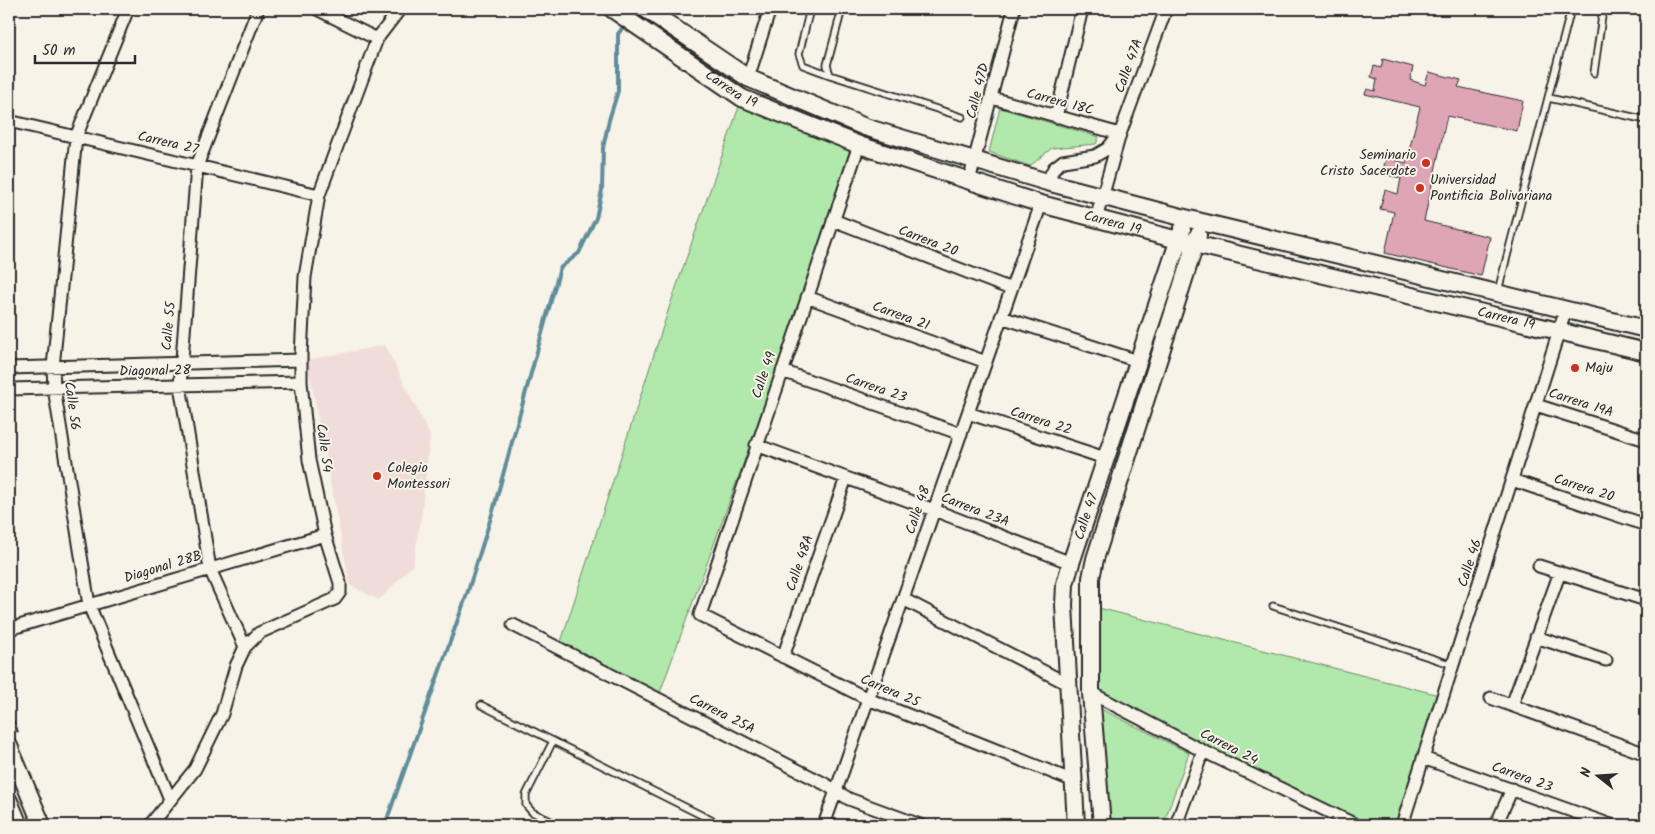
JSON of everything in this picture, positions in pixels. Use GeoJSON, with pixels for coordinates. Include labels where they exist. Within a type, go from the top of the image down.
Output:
{"type":"FeatureCollection","features":[{"type":"Feature","properties":{"kind":"main road","name":"Carrera 19"},"geometry":{"type":"LineString","coordinates":[[612,9],[742,98],[859,145],[1041,204],[1178,240],[1646,352]]}},
{"type":"Feature","properties":{"kind":"main road","name":"Carrera 19"},"geometry":{"type":"LineString","coordinates":[[652,13],[748,78],[865,127],[1102,197],[1646,329]]}},
{"type":"Feature","properties":{"kind":"main road","name":"Calle 47"},"geometry":{"type":"LineString","coordinates":[[1076,825],[1064,605],[1065,584],[1070,563],[1185,218]]}},
{"type":"Feature","properties":{"kind":"main road","name":"Calle 47"},"geometry":{"type":"LineString","coordinates":[[1102,825],[1090,693],[1091,578],[1095,559],[1202,222]]}},
{"type":"Feature","properties":{"kind":"main road"},"geometry":{"type":"LineString","coordinates":[[1111,442],[1119,449],[1130,448]]}},
{"type":"Feature","properties":{"kind":"main road"},"geometry":{"type":"LineString","coordinates":[[9,746],[42,825]]}},
{"type":"Feature","properties":{"kind":"main road"},"geometry":{"type":"LineString","coordinates":[[9,802],[18,825]]}},
{"type":"Feature","properties":{"kind":"street","name":"Calle 56"},"geometry":{"type":"LineString","coordinates":[[128,9],[76,137],[52,367],[90,605],[170,800]]}},
{"type":"Feature","properties":{"kind":"street","name":"Calle 55"},"geometry":{"type":"LineString","coordinates":[[245,647],[210,569],[180,385],[180,364],[197,166],[258,9]]}},
{"type":"Feature","properties":{"kind":"street"},"geometry":{"type":"LineString","coordinates":[[317,9],[377,40]]}},
{"type":"Feature","properties":{"kind":"street","name":"Calle 54"},"geometry":{"type":"LineString","coordinates":[[150,825],[195,769],[222,714],[236,666],[245,647],[260,633],[335,599],[340,592],[340,583],[325,535],[309,460],[301,382],[305,276],[319,195],[377,40],[400,9]]}},
{"type":"Feature","properties":{"kind":"street"},"geometry":{"type":"LineString","coordinates":[[748,78],[770,9]]}},
{"type":"Feature","properties":{"kind":"street","name":"Calle 47D"},"geometry":{"type":"LineString","coordinates":[[969,181],[1014,9]]}},
{"type":"Feature","properties":{"kind":"street"},"geometry":{"type":"LineString","coordinates":[[1056,117],[1082,9]]}},
{"type":"Feature","properties":{"kind":"street"},"geometry":{"type":"LineString","coordinates":[[1152,47],[1158,9]]}},
{"type":"Feature","properties":{"kind":"street","name":"Calle 47A"},"geometry":{"type":"LineString","coordinates":[[1096,218],[1120,134],[1166,9]]}},
{"type":"Feature","properties":{"kind":"street","name":"Carrera 18C"},"geometry":{"type":"LineString","coordinates":[[992,98],[1120,134]]}},
{"type":"Feature","properties":{"kind":"street","name":"Carrera 27"},"geometry":{"type":"LineString","coordinates":[[9,121],[319,195]]}},
{"type":"Feature","properties":{"kind":"street"},"geometry":{"type":"LineString","coordinates":[[1047,182],[1054,168],[1063,161],[1095,156],[1107,149],[1120,134]]}},
{"type":"Feature","properties":{"kind":"street","name":"Calle 49"},"geometry":{"type":"LineString","coordinates":[[700,615],[859,145]]}},
{"type":"Feature","properties":{"kind":"street","name":"Calle 48"},"geometry":{"type":"LineString","coordinates":[[824,825],[1041,204]]}},
{"type":"Feature","properties":{"kind":"street","name":"Carrera 20"},"geometry":{"type":"LineString","coordinates":[[834,220],[1011,289]]}},
{"type":"Feature","properties":{"kind":"street","name":"Carrera 21"},"geometry":{"type":"LineString","coordinates":[[806,297],[986,362]]}},
{"type":"Feature","properties":{"kind":"street","name":"Calle 46"},"geometry":{"type":"LineString","coordinates":[[1402,825],[1566,310]]}},
{"type":"Feature","properties":{"kind":"street"},"geometry":{"type":"LineString","coordinates":[[1001,317],[1138,361]]}},
{"type":"Feature","properties":{"kind":"street","name":"Diagonal 28"},"geometry":{"type":"LineString","coordinates":[[9,368],[301,360]]}},
{"type":"Feature","properties":{"kind":"street","name":"Carrera 23"},"geometry":{"type":"LineString","coordinates":[[782,371],[960,434]]}},
{"type":"Feature","properties":{"kind":"street","name":"Diagonal 28"},"geometry":{"type":"LineString","coordinates":[[9,389],[301,382]]}},
{"type":"Feature","properties":{"kind":"street","name":"Carrera 19A"},"geometry":{"type":"LineString","coordinates":[[1536,405],[1646,440]]}},
{"type":"Feature","properties":{"kind":"street","name":"Carrera 22"},"geometry":{"type":"LineString","coordinates":[[968,413],[1105,458]]}},
{"type":"Feature","properties":{"kind":"street","name":"Carrera 23A"},"geometry":{"type":"LineString","coordinates":[[756,445],[934,510],[1070,563]]}},
{"type":"Feature","properties":{"kind":"street","name":"Calle 48A"},"geometry":{"type":"LineString","coordinates":[[783,657],[846,478]]}},
{"type":"Feature","properties":{"kind":"street","name":"Carrera 20"},"geometry":{"type":"LineString","coordinates":[[1512,480],[1646,525]]}},
{"type":"Feature","properties":{"kind":"street","name":"Diagonal 28B"},"geometry":{"type":"LineString","coordinates":[[9,629],[325,535]]}},
{"type":"Feature","properties":{"kind":"street"},"geometry":{"type":"LineString","coordinates":[[1540,566],[1646,600]]}},
{"type":"Feature","properties":{"kind":"street"},"geometry":{"type":"LineString","coordinates":[[1512,705],[1560,572]]}},
{"type":"Feature","properties":{"kind":"street"},"geometry":{"type":"LineString","coordinates":[[903,599],[1068,684]]}},
{"type":"Feature","properties":{"kind":"street","name":"Carrera 25"},"geometry":{"type":"LineString","coordinates":[[700,615],[868,700],[1074,781]]}},
{"type":"Feature","properties":{"kind":"street","name":"Carrera 25A"},"geometry":{"type":"LineString","coordinates":[[513,625],[826,784],[849,799],[920,825]]}},
{"type":"Feature","properties":{"kind":"street"},"geometry":{"type":"LineString","coordinates":[[1536,637],[1606,660]]}},
{"type":"Feature","properties":{"kind":"street","name":"Carrera 24"},"geometry":{"type":"LineString","coordinates":[[1090,693],[1203,751],[1356,825]]}},
{"type":"Feature","properties":{"kind":"street"},"geometry":{"type":"LineString","coordinates":[[1491,698],[1646,754]]}},
{"type":"Feature","properties":{"kind":"street"},"geometry":{"type":"LineString","coordinates":[[1176,825],[1203,751]]}},
{"type":"Feature","properties":{"kind":"street","name":"Carrera 23"},"geometry":{"type":"LineString","coordinates":[[1423,758],[1611,825]]}},
{"type":"Feature","properties":{"kind":"street"},"geometry":{"type":"LineString","coordinates":[[1496,825],[1512,789]]}},
{"type":"Feature","properties":{"kind":"lane"},"geometry":{"type":"LineString","coordinates":[[810,9],[800,54],[802,65],[962,117]]}},
{"type":"Feature","properties":{"kind":"lane"},"geometry":{"type":"LineString","coordinates":[[830,75],[827,65],[842,9]]}},
{"type":"Feature","properties":{"kind":"lane"},"geometry":{"type":"LineString","coordinates":[[1497,293],[1571,9]]}},
{"type":"Feature","properties":{"kind":"lane"},"geometry":{"type":"LineString","coordinates":[[1594,73],[1603,9]]}},
{"type":"Feature","properties":{"kind":"lane"},"geometry":{"type":"LineString","coordinates":[[1549,98],[1646,120]]}},
{"type":"Feature","properties":{"kind":"lane"},"geometry":{"type":"LineString","coordinates":[[1273,606],[1453,665]]}},
{"type":"Feature","properties":{"kind":"lane"},"geometry":{"type":"LineString","coordinates":[[480,705],[721,825]]}},
{"type":"Feature","properties":{"kind":"lane"},"geometry":{"type":"LineString","coordinates":[[553,741],[526,796],[526,805],[532,812],[559,825]]}},
{"type":"Feature","properties":{"kind":"shaded area","name":"Colegio Montessori"},"geometry":{"type":"Polygon","coordinates":[[[385,345],[430,436],[421,517],[413,565],[379,600],[350,585],[307,360],[385,345]]]}},
{"type":"Feature","properties":{"kind":"green space"},"geometry":{"type":"Polygon","coordinates":[[[742,98],[859,145],[658,698],[559,648],[669,308],[742,98]]]}},
{"type":"Feature","properties":{"kind":"green space"},"geometry":{"type":"Polygon","coordinates":[[[1000,108],[1099,137],[1096,144],[1052,148],[1030,166],[989,152],[1000,108]]]}},
{"type":"Feature","properties":{"kind":"green space"},"geometry":{"type":"Polygon","coordinates":[[[1091,606],[1443,696],[1402,825],[1358,825],[1091,693],[1091,606]]]}},
{"type":"Feature","properties":{"kind":"green space"},"geometry":{"type":"Polygon","coordinates":[[[1101,709],[1189,753],[1163,825],[1110,825],[1101,709]]]}},
{"type":"Feature","properties":{"kind":"building"},"geometry":{"type":"Polygon","coordinates":[[[1383,59],[1413,67],[1410,80],[1425,85],[1429,72],[1461,80],[1458,87],[1523,101],[1517,131],[1447,116],[1424,221],[1490,237],[1481,276],[1385,253],[1394,212],[1380,209],[1385,190],[1398,194],[1401,178],[1382,174],[1386,158],[1406,163],[1420,107],[1365,94],[1367,89],[1375,91],[1377,79],[1371,77],[1374,66],[1381,68],[1383,59]]]}},
{"type":"Feature","properties":{"kind":"waterway"},"geometry":{"type":"LineString","coordinates":[[630,17],[636,9]]}},
{"type":"Feature","properties":{"kind":"waterway"},"geometry":{"type":"LineString","coordinates":[[385,825],[468,591],[493,511],[560,268],[579,253],[596,218],[602,190],[603,148],[618,91],[618,34],[626,23]]}},
{"type":"Feature","properties":{"kind":"place","name":"Seminario Cristo Sacerdote"},"geometry":{"type":"Point","coordinates":[1426,163]}},
{"type":"Feature","properties":{"kind":"place","name":"Universidad Pontificia Bolivariana"},"geometry":{"type":"Point","coordinates":[1420,188]}},
{"type":"Feature","properties":{"kind":"place","name":"Maju"},"geometry":{"type":"Point","coordinates":[1575,368]}},
{"type":"Feature","properties":{"kind":"place","name":"Colegio Montessori"},"geometry":{"type":"Point","coordinates":[377,476]}}]}
